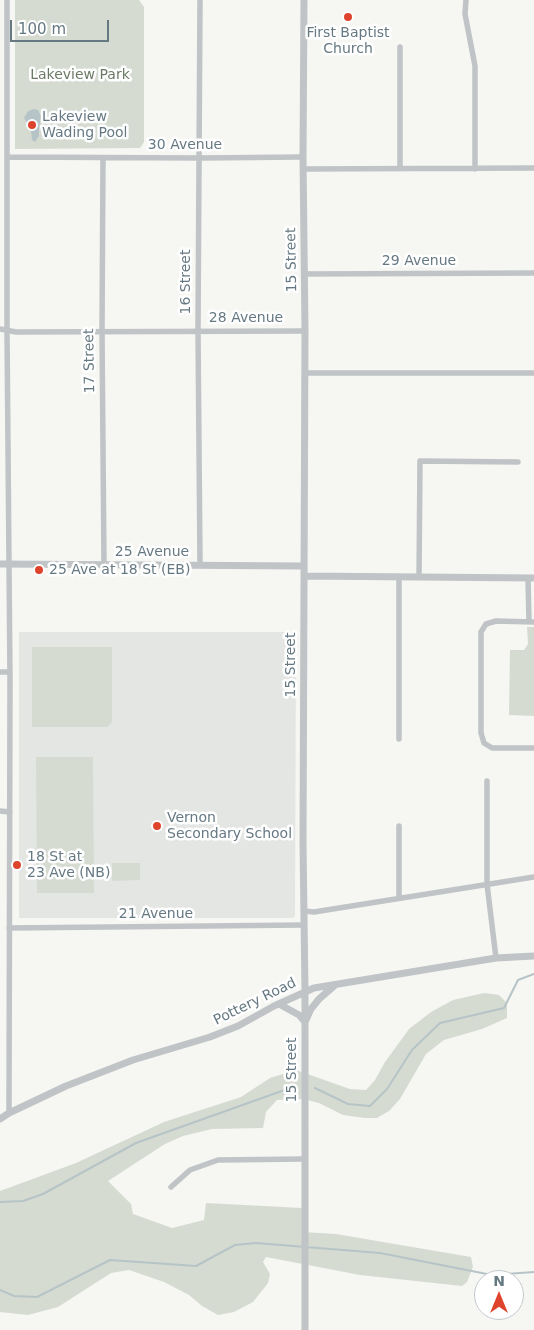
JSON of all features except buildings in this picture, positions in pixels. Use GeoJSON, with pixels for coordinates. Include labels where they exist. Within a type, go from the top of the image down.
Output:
{"type":"FeatureCollection","features":[{"type":"Feature","properties":{"kind":"street"},"geometry":{"type":"LineString","coordinates":[[7,0],[3,111],[7,157],[3,215],[3,330],[7,432],[10,672],[9,1113]]}},
{"type":"Feature","properties":{"kind":"street","name":"16 Street"},"geometry":{"type":"LineString","coordinates":[[200,0],[198,330],[200,564]]}},
{"type":"Feature","properties":{"kind":"street","name":"15 Street"},"geometry":{"type":"LineString","coordinates":[[304,0],[305,1330]]}},
{"type":"Feature","properties":{"kind":"street"},"geometry":{"type":"LineString","coordinates":[[466,0],[466,14],[475,66],[475,168]]}},
{"type":"Feature","properties":{"kind":"street"},"geometry":{"type":"LineString","coordinates":[[400,48],[400,168]]}},
{"type":"Feature","properties":{"kind":"street","name":"30 Avenue"},"geometry":{"type":"LineString","coordinates":[[7,157],[303,157]]}},
{"type":"Feature","properties":{"kind":"street","name":"17 Street"},"geometry":{"type":"LineString","coordinates":[[103,158],[104,565]]}},
{"type":"Feature","properties":{"kind":"street"},"geometry":{"type":"LineString","coordinates":[[303,169],[534,168]]}},
{"type":"Feature","properties":{"kind":"street","name":"29 Avenue"},"geometry":{"type":"LineString","coordinates":[[305,274],[534,273]]}},
{"type":"Feature","properties":{"kind":"street","name":"28 Avenue"},"geometry":{"type":"LineString","coordinates":[[3,330],[102,332],[198,330],[305,331]]}},
{"type":"Feature","properties":{"kind":"street"},"geometry":{"type":"LineString","coordinates":[[304,373],[534,373]]}},
{"type":"Feature","properties":{"kind":"street"},"geometry":{"type":"LineString","coordinates":[[0,433],[7,432]]}},
{"type":"Feature","properties":{"kind":"street"},"geometry":{"type":"LineString","coordinates":[[419,577],[420,461],[518,462]]}},
{"type":"Feature","properties":{"kind":"street","name":"25 Avenue"},"geometry":{"type":"LineString","coordinates":[[0,564],[304,566]]}},
{"type":"Feature","properties":{"kind":"street"},"geometry":{"type":"LineString","coordinates":[[304,576],[531,578],[531,622],[496,621],[486,624],[482,632],[481,733],[484,743],[492,748],[534,748]]}},
{"type":"Feature","properties":{"kind":"street"},"geometry":{"type":"LineString","coordinates":[[399,577],[399,739]]}},
{"type":"Feature","properties":{"kind":"street"},"geometry":{"type":"LineString","coordinates":[[0,672],[10,672]]}},
{"type":"Feature","properties":{"kind":"street"},"geometry":{"type":"LineString","coordinates":[[487,781],[487,884],[496,958]]}},
{"type":"Feature","properties":{"kind":"street"},"geometry":{"type":"LineString","coordinates":[[0,811],[10,812]]}},
{"type":"Feature","properties":{"kind":"street"},"geometry":{"type":"LineString","coordinates":[[399,826],[399,897]]}},
{"type":"Feature","properties":{"kind":"street"},"geometry":{"type":"LineString","coordinates":[[304,911],[314,912],[534,877]]}},
{"type":"Feature","properties":{"kind":"street","name":"21 Avenue"},"geometry":{"type":"LineString","coordinates":[[9,928],[304,925]]}},
{"type":"Feature","properties":{"kind":"street","name":"Pottery Road"},"geometry":{"type":"LineString","coordinates":[[0,1119],[66,1086],[133,1060],[210,1037],[238,1026],[314,988],[496,958],[534,956]]}},
{"type":"Feature","properties":{"kind":"street"},"geometry":{"type":"LineString","coordinates":[[0,984],[8,984]]}},
{"type":"Feature","properties":{"kind":"street"},"geometry":{"type":"LineString","coordinates":[[279,1004],[299,1015],[305,1022],[311,1009],[319,999],[337,984]]}},
{"type":"Feature","properties":{"kind":"street"},"geometry":{"type":"LineString","coordinates":[[171,1187],[190,1170],[218,1160],[304,1159]]}},
{"type":"Feature","properties":{"kind":"shaded area"},"geometry":{"type":"Polygon","coordinates":[[[38,110],[41,116],[39,136],[35,142],[32,140],[31,130],[24,118],[28,111],[38,110]]]}},
{"type":"Feature","properties":{"kind":"shaded area","name":"Vernon Secondary School"},"geometry":{"type":"Polygon","coordinates":[[[19,632],[296,632],[295,916],[293,918],[19,918],[19,632]]]}},
{"type":"Feature","properties":{"kind":"green space","name":"Lakeview Park"},"geometry":{"type":"Polygon","coordinates":[[[15,0],[139,0],[144,7],[144,142],[140,148],[15,149],[15,0]]]}},
{"type":"Feature","properties":{"kind":"green space"},"geometry":{"type":"Polygon","coordinates":[[[527,627],[534,627],[534,716],[509,715],[510,650],[524,650],[528,644],[527,627]]]}},
{"type":"Feature","properties":{"kind":"green space"},"geometry":{"type":"Polygon","coordinates":[[[32,647],[112,647],[112,722],[107,727],[32,727],[32,647]]]}},
{"type":"Feature","properties":{"kind":"green space"},"geometry":{"type":"Polygon","coordinates":[[[36,757],[93,757],[94,893],[37,893],[36,757]]]}},
{"type":"Feature","properties":{"kind":"green space"},"geometry":{"type":"Polygon","coordinates":[[[112,863],[140,863],[140,880],[112,881],[112,863]]]}},
{"type":"Feature","properties":{"kind":"green space"},"geometry":{"type":"Polygon","coordinates":[[[484,993],[499,995],[507,1003],[507,1018],[482,1029],[444,1040],[426,1054],[400,1099],[389,1111],[377,1118],[343,1115],[319,1103],[304,1099],[277,1100],[266,1112],[263,1128],[212,1129],[183,1136],[165,1144],[108,1181],[131,1204],[133,1214],[172,1228],[204,1220],[206,1203],[302,1208],[303,1232],[336,1234],[471,1257],[473,1267],[467,1282],[462,1286],[360,1275],[266,1257],[263,1262],[270,1274],[268,1283],[253,1302],[234,1312],[218,1315],[202,1306],[189,1295],[164,1282],[129,1270],[111,1273],[58,1307],[28,1315],[0,1312],[0,1191],[76,1163],[164,1122],[241,1097],[270,1078],[296,1070],[350,1089],[366,1090],[375,1080],[385,1062],[409,1029],[431,1012],[453,1000],[484,993]]]}},
{"type":"Feature","properties":{"kind":"waterway"},"geometry":{"type":"LineString","coordinates":[[315,1088],[348,1104],[370,1106],[387,1089],[412,1050],[440,1023],[504,1008],[518,980],[534,974]]}},
{"type":"Feature","properties":{"kind":"waterway"},"geometry":{"type":"LineString","coordinates":[[0,1202],[23,1201],[43,1194],[136,1143],[293,1087]]}},
{"type":"Feature","properties":{"kind":"waterway"},"geometry":{"type":"LineString","coordinates":[[0,1290],[14,1296],[37,1297],[110,1260],[196,1266],[235,1245],[256,1243],[380,1253],[492,1275],[534,1272]]}},
{"type":"Feature","properties":{"kind":"place","name":"First Baptist Church"},"geometry":{"type":"Point","coordinates":[348,17]}},
{"type":"Feature","properties":{"kind":"place","name":"Lakeview Wading Pool"},"geometry":{"type":"Point","coordinates":[32,125]}},
{"type":"Feature","properties":{"kind":"place","name":"25 Ave at 18 St (EB)"},"geometry":{"type":"Point","coordinates":[39,570]}},
{"type":"Feature","properties":{"kind":"place","name":"Vernon Secondary School"},"geometry":{"type":"Point","coordinates":[157,826]}},
{"type":"Feature","properties":{"kind":"place","name":"18 St at 23 Ave (NB)"},"geometry":{"type":"Point","coordinates":[17,865]}}]}
